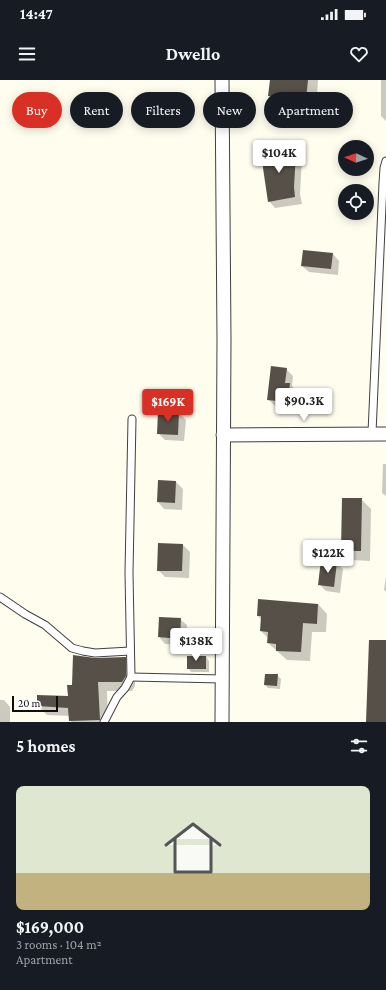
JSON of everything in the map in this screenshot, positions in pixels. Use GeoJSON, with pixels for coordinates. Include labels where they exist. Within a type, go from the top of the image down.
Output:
{"type":"FeatureCollection","features":[{"type":"Feature","properties":{"kind":"street"},"geometry":{"type":"LineString","coordinates":[[222,80],[224,339],[222,722]]}},
{"type":"Feature","properties":{"kind":"street"},"geometry":{"type":"LineString","coordinates":[[223,436],[386,434]]}},
{"type":"Feature","properties":{"kind":"lane"},"geometry":{"type":"LineString","coordinates":[[372,434],[383,183],[386,161]]}},
{"type":"Feature","properties":{"kind":"lane"},"geometry":{"type":"LineString","coordinates":[[104,722],[117,697],[125,688],[131,677],[129,573],[132,419]]}},
{"type":"Feature","properties":{"kind":"lane"},"geometry":{"type":"LineString","coordinates":[[0,597],[25,614],[45,624],[72,648],[95,653],[130,652]]}},
{"type":"Feature","properties":{"kind":"lane"},"geometry":{"type":"LineString","coordinates":[[131,677],[222,679]]}},
{"type":"Feature","properties":{"kind":"building"},"geometry":{"type":"Polygon","coordinates":[[[270,80],[308,80],[307,92],[268,92],[270,80]]]}},
{"type":"Feature","properties":{"kind":"building"},"geometry":{"type":"Polygon","coordinates":[[[264,150],[296,152],[294,187],[295,197],[268,202],[263,168],[264,150]]]}},
{"type":"Feature","properties":{"kind":"building"},"geometry":{"type":"Polygon","coordinates":[[[303,250],[333,253],[331,269],[301,266],[303,250]]]}},
{"type":"Feature","properties":{"kind":"building"},"geometry":{"type":"Polygon","coordinates":[[[271,366],[287,368],[285,383],[290,383],[288,402],[267,400],[271,366]]]}},
{"type":"Feature","properties":{"kind":"building"},"geometry":{"type":"Polygon","coordinates":[[[158,411],[179,412],[178,435],[157,434],[158,411]]]}},
{"type":"Feature","properties":{"kind":"building"},"geometry":{"type":"Polygon","coordinates":[[[158,480],[176,481],[175,503],[157,502],[158,480]]]}},
{"type":"Feature","properties":{"kind":"building"},"geometry":{"type":"Polygon","coordinates":[[[342,498],[362,498],[361,551],[341,551],[342,498]]]}},
{"type":"Feature","properties":{"kind":"building"},"geometry":{"type":"Polygon","coordinates":[[[158,543],[183,544],[182,571],[157,571],[158,543]]]}},
{"type":"Feature","properties":{"kind":"building"},"geometry":{"type":"Polygon","coordinates":[[[321,560],[337,562],[334,587],[318,585],[321,560]]]}},
{"type":"Feature","properties":{"kind":"building"},"geometry":{"type":"Polygon","coordinates":[[[258,599],[318,604],[317,624],[303,623],[301,652],[276,651],[276,644],[267,643],[268,632],[260,631],[261,616],[257,616],[258,599]]]}},
{"type":"Feature","properties":{"kind":"building"},"geometry":{"type":"Polygon","coordinates":[[[159,617],[181,618],[180,639],[158,637],[159,617]]]}},
{"type":"Feature","properties":{"kind":"building"},"geometry":{"type":"Polygon","coordinates":[[[369,640],[386,640],[386,722],[366,722],[369,640]]]}},
{"type":"Feature","properties":{"kind":"building"},"geometry":{"type":"Polygon","coordinates":[[[73,655],[95,658],[126,657],[126,676],[122,682],[98,682],[100,720],[69,721],[68,708],[37,706],[37,695],[68,696],[67,685],[72,685],[73,655]]]}},
{"type":"Feature","properties":{"kind":"building"},"geometry":{"type":"Polygon","coordinates":[[[187,656],[206,656],[206,669],[187,669],[187,656]]]}},
{"type":"Feature","properties":{"kind":"building"},"geometry":{"type":"Polygon","coordinates":[[[265,674],[278,674],[277,686],[264,685],[265,674]]]}}]}
